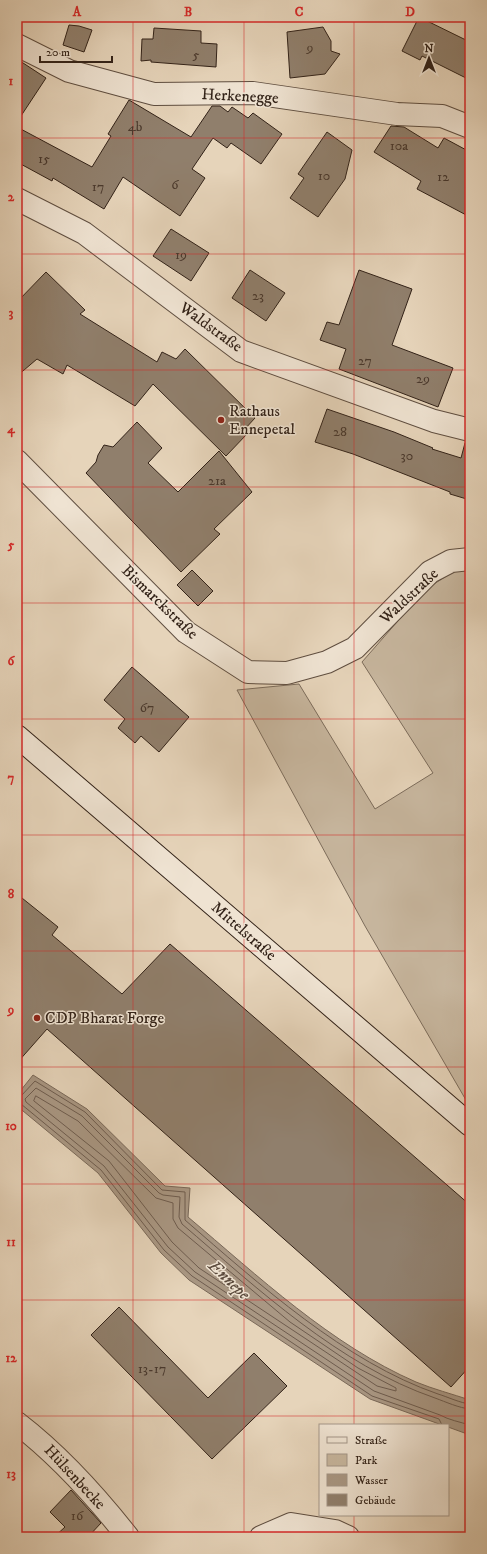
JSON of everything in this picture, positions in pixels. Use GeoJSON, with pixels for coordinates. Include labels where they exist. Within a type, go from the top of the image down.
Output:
{"type":"FeatureCollection","features":[{"type":"Feature","properties":{"kind":"street","name":"Herkenegge"},"geometry":{"type":"LineString","coordinates":[[17,45],[69,71],[154,94],[253,93],[397,114],[442,116],[470,127]]}},
{"type":"Feature","properties":{"kind":"street","name":"Waldstraße"},"geometry":{"type":"LineString","coordinates":[[17,199],[84,233],[241,351],[434,421],[470,430]]}},
{"type":"Feature","properties":{"kind":"street","name":"Bismarckstraße"},"geometry":{"type":"LineString","coordinates":[[17,461],[186,632],[248,672],[287,673],[327,662],[355,648]]}},
{"type":"Feature","properties":{"kind":"street","name":"Waldstraße"},"geometry":{"type":"LineString","coordinates":[[355,648],[430,572],[450,561],[470,559]]}},
{"type":"Feature","properties":{"kind":"street","name":"Mittelstraße"},"geometry":{"type":"LineString","coordinates":[[17,736],[470,1126]]}},
{"type":"Feature","properties":{"kind":"street","name":"Hülsenbecke"},"geometry":{"type":"LineString","coordinates":[[17,1423],[45,1444],[89,1488],[128,1537]]}},
{"type":"Feature","properties":{"kind":"street"},"geometry":{"type":"LineString","coordinates":[[262,1537],[290,1524],[335,1531],[348,1537]]}},
{"type":"Feature","properties":{"kind":"green space"},"geometry":{"type":"Polygon","coordinates":[[[456,570],[470,571],[470,1107],[365,926],[237,690],[299,684],[375,809],[433,773],[362,662],[426,589],[456,570]]]}},
{"type":"Feature","properties":{"kind":"water","name":"Ennepe"},"geometry":{"type":"Polygon","coordinates":[[[33,1075],[87,1109],[165,1186],[190,1188],[188,1217],[296,1308],[354,1349],[385,1367],[422,1385],[470,1400],[470,1435],[449,1427],[449,1424],[439,1424],[370,1399],[189,1280],[161,1253],[98,1173],[17,1106],[17,1095],[33,1075]]]}},
{"type":"Feature","properties":{"kind":"building"},"geometry":{"type":"Polygon","coordinates":[[[419,17],[470,42],[470,80],[422,56],[420,60],[402,51],[419,17]]]}},
{"type":"Feature","properties":{"kind":"building"},"geometry":{"type":"Polygon","coordinates":[[[69,25],[92,30],[84,52],[63,45],[69,25]]]}},
{"type":"Feature","properties":{"kind":"building"},"geometry":{"type":"Polygon","coordinates":[[[323,27],[331,41],[331,51],[340,54],[325,74],[290,78],[287,32],[323,27]]]}},
{"type":"Feature","properties":{"kind":"building"},"geometry":{"type":"Polygon","coordinates":[[[154,28],[201,31],[201,43],[217,44],[216,67],[151,62],[151,60],[141,61],[142,39],[153,39],[154,28]]]}},
{"type":"Feature","properties":{"kind":"building"},"geometry":{"type":"Polygon","coordinates":[[[17,59],[46,78],[17,122],[17,59]]]}},
{"type":"Feature","properties":{"kind":"building"},"geometry":{"type":"Polygon","coordinates":[[[129,100],[191,137],[212,106],[220,106],[228,112],[232,107],[248,118],[253,113],[282,134],[261,164],[231,143],[227,148],[213,138],[192,169],[205,178],[180,216],[123,177],[104,209],[53,178],[52,181],[17,162],[17,127],[92,167],[111,136],[108,134],[129,100]]]}},
{"type":"Feature","properties":{"kind":"building"},"geometry":{"type":"Polygon","coordinates":[[[391,126],[404,127],[438,148],[444,138],[470,152],[470,217],[417,189],[421,181],[374,152],[391,126]]]}},
{"type":"Feature","properties":{"kind":"building"},"geometry":{"type":"Polygon","coordinates":[[[327,132],[352,150],[345,179],[318,217],[290,198],[304,178],[298,174],[327,132]]]}},
{"type":"Feature","properties":{"kind":"building"},"geometry":{"type":"Polygon","coordinates":[[[171,229],[209,253],[191,281],[153,256],[171,229]]]}},
{"type":"Feature","properties":{"kind":"building"},"geometry":{"type":"Polygon","coordinates":[[[250,270],[285,293],[266,321],[232,298],[250,270]]]}},
{"type":"Feature","properties":{"kind":"building"},"geometry":{"type":"Polygon","coordinates":[[[359,270],[412,289],[392,345],[453,368],[438,407],[339,369],[346,349],[320,340],[327,322],[339,325],[359,270]]]}},
{"type":"Feature","properties":{"kind":"building"},"geometry":{"type":"Polygon","coordinates":[[[46,272],[85,310],[80,314],[157,362],[162,352],[176,359],[185,349],[255,418],[244,430],[247,434],[226,456],[153,384],[135,406],[67,365],[63,374],[37,359],[17,376],[17,302],[46,272]]]}},
{"type":"Feature","properties":{"kind":"building"},"geometry":{"type":"Polygon","coordinates":[[[327,409],[394,432],[433,448],[432,449],[461,458],[465,443],[470,444],[470,500],[450,494],[450,492],[353,454],[315,442],[327,409]]]}},
{"type":"Feature","properties":{"kind":"building"},"geometry":{"type":"Polygon","coordinates":[[[137,422],[162,448],[148,463],[178,492],[219,451],[252,492],[214,529],[220,534],[181,572],[86,473],[96,462],[104,445],[113,447],[137,422]]]}},
{"type":"Feature","properties":{"kind":"building"},"geometry":{"type":"Polygon","coordinates":[[[192,570],[213,591],[198,606],[177,585],[192,570]]]}},
{"type":"Feature","properties":{"kind":"building"},"geometry":{"type":"Polygon","coordinates":[[[132,667],[189,717],[159,752],[141,736],[135,743],[118,728],[125,719],[104,700],[132,667]]]}},
{"type":"Feature","properties":{"kind":"building"},"geometry":{"type":"Polygon","coordinates":[[[17,894],[58,927],[52,935],[122,994],[170,944],[470,1205],[470,1366],[451,1387],[47,1029],[17,1063],[17,894]]]}},
{"type":"Feature","properties":{"kind":"building"},"geometry":{"type":"Polygon","coordinates":[[[119,1307],[208,1398],[254,1353],[287,1386],[212,1459],[91,1335],[119,1307]]]}},
{"type":"Feature","properties":{"kind":"building"},"geometry":{"type":"Polygon","coordinates":[[[71,1490],[101,1523],[88,1537],[54,1537],[65,1527],[50,1512],[71,1490]]]}},
{"type":"Feature","properties":{"kind":"place","name":"Rathaus Ennepetal"},"geometry":{"type":"Point","coordinates":[221,420]}},
{"type":"Feature","properties":{"kind":"place","name":"CDP Bharat Forge"},"geometry":{"type":"Point","coordinates":[37,1018]}}]}
